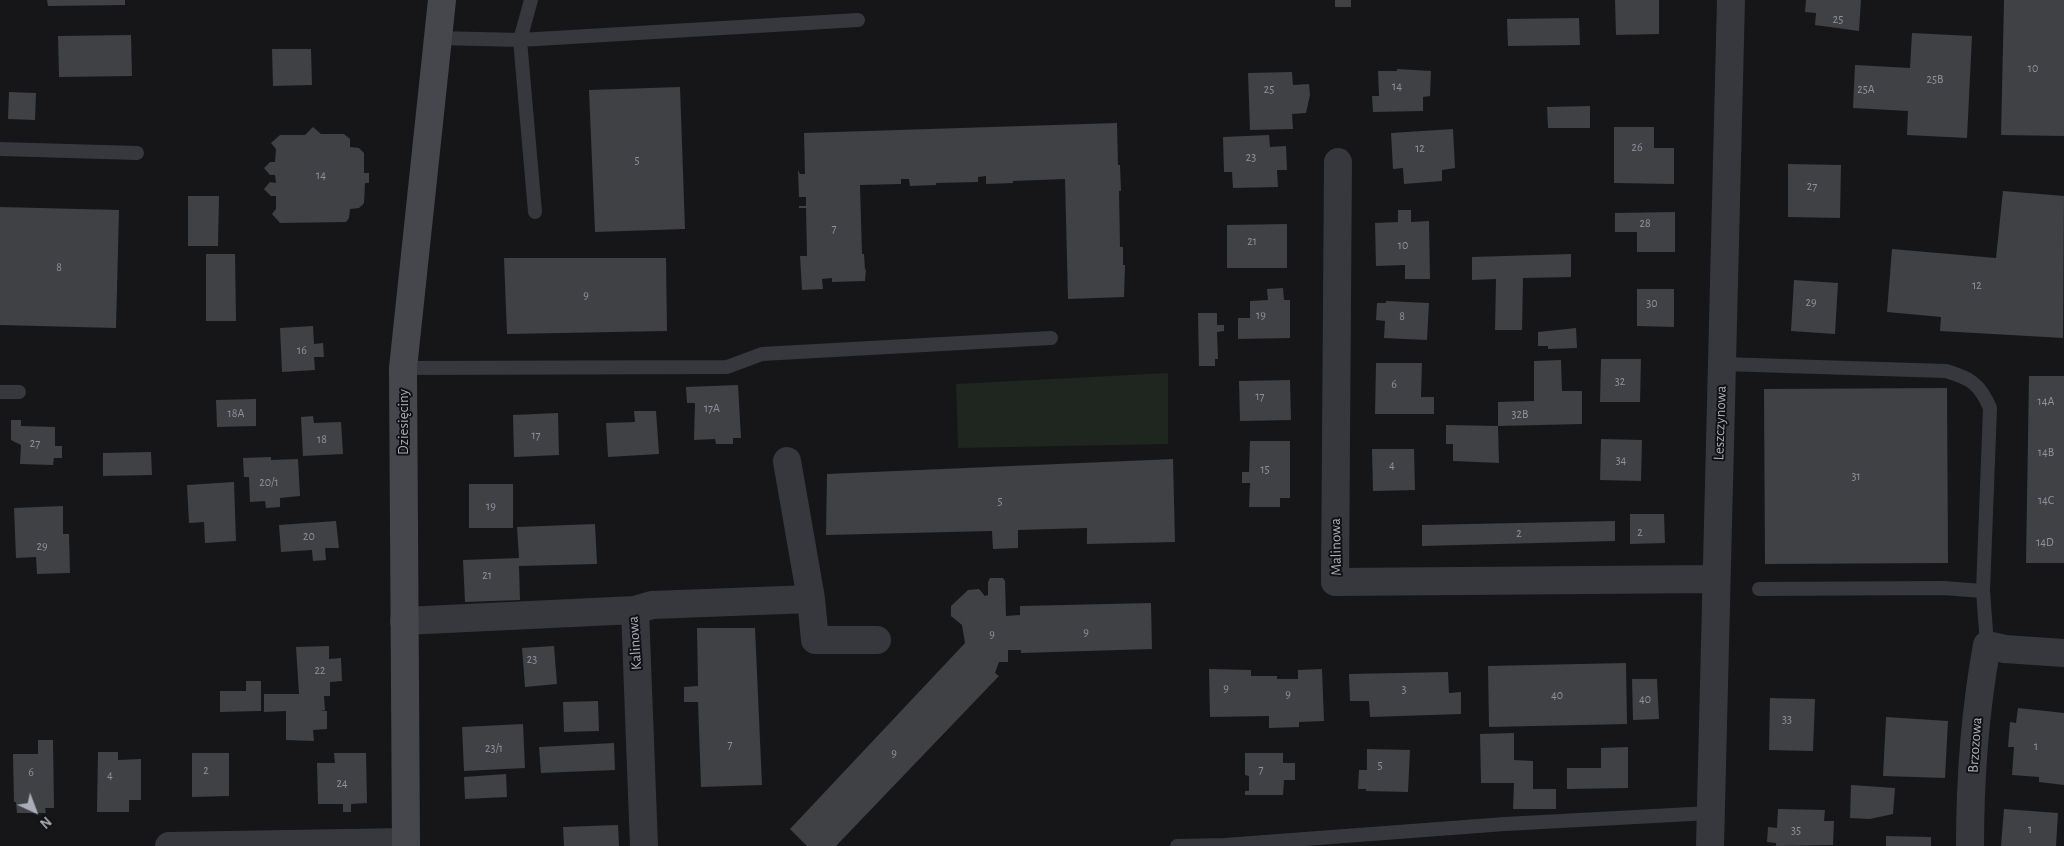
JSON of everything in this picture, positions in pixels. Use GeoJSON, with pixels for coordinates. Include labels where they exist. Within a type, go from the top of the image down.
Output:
{"type":"FeatureCollection","features":[{"type":"Feature","properties":{"kind":"street","name":"Dziesięciny"},"geometry":{"type":"LineString","coordinates":[[406,844],[403,368],[442,0]]}},
{"type":"Feature","properties":{"kind":"street","name":"Leszczynowa"},"geometry":{"type":"LineString","coordinates":[[1710,846],[1731,0]]}},
{"type":"Feature","properties":{"kind":"street","name":"Malinowa"},"geometry":{"type":"LineString","coordinates":[[1338,162],[1335,582],[1716,579]]}},
{"type":"Feature","properties":{"kind":"street"},"geometry":{"type":"LineString","coordinates":[[787,461],[811,599],[815,640],[877,640]]}},
{"type":"Feature","properties":{"kind":"street"},"geometry":{"type":"LineString","coordinates":[[635,610],[652,605],[811,599]]}},
{"type":"Feature","properties":{"kind":"street","name":"Kalinowa"},"geometry":{"type":"LineString","coordinates":[[404,621],[635,610],[644,846]]}},
{"type":"Feature","properties":{"kind":"street"},"geometry":{"type":"LineString","coordinates":[[1988,645],[2005,649],[2064,654]]}},
{"type":"Feature","properties":{"kind":"street","name":"Brzozowa"},"geometry":{"type":"LineString","coordinates":[[1970,846],[1972,779],[1979,687],[1988,645]]}},
{"type":"Feature","properties":{"kind":"street"},"geometry":{"type":"LineString","coordinates":[[169,846],[406,844]]}},
{"type":"Feature","properties":{"kind":"lane"},"geometry":{"type":"LineString","coordinates":[[531,0],[520,40],[535,212]]}},
{"type":"Feature","properties":{"kind":"lane"},"geometry":{"type":"LineString","coordinates":[[438,38],[520,40],[858,20]]}},
{"type":"Feature","properties":{"kind":"lane"},"geometry":{"type":"LineString","coordinates":[[0,149],[137,153]]}},
{"type":"Feature","properties":{"kind":"lane"},"geometry":{"type":"LineString","coordinates":[[403,368],[728,367],[762,354],[1051,338]]}},
{"type":"Feature","properties":{"kind":"lane"},"geometry":{"type":"LineString","coordinates":[[1722,364],[1946,371],[1966,377],[1983,391],[1990,408],[1983,591],[1988,645]]}},
{"type":"Feature","properties":{"kind":"lane"},"geometry":{"type":"LineString","coordinates":[[0,392],[19,392]]}},
{"type":"Feature","properties":{"kind":"lane"},"geometry":{"type":"LineString","coordinates":[[1759,589],[1943,588],[1983,591]]}},
{"type":"Feature","properties":{"kind":"lane"},"geometry":{"type":"LineString","coordinates":[[1177,846],[1235,844],[1505,824],[1710,813]]}},
{"type":"Feature","properties":{"kind":"shaded area"},"geometry":{"type":"Polygon","coordinates":[[[1168,373],[1168,444],[958,448],[956,384],[1168,373]]]}},
{"type":"Feature","properties":{"kind":"building"},"geometry":{"type":"Polygon","coordinates":[[[47,0],[125,0],[125,5],[48,6],[47,0]]]}},
{"type":"Feature","properties":{"kind":"building"},"geometry":{"type":"Polygon","coordinates":[[[1335,0],[1351,0],[1351,7],[1335,7],[1335,0]]]}},
{"type":"Feature","properties":{"kind":"building"},"geometry":{"type":"Polygon","coordinates":[[[1615,0],[1659,0],[1659,34],[1616,35],[1615,0]]]}},
{"type":"Feature","properties":{"kind":"building"},"geometry":{"type":"Polygon","coordinates":[[[1806,0],[1861,0],[1859,31],[1815,25],[1816,13],[1805,12],[1806,0]]]}},
{"type":"Feature","properties":{"kind":"building"},"geometry":{"type":"Polygon","coordinates":[[[2004,0],[2064,0],[2064,136],[2001,135],[2004,0]]]}},
{"type":"Feature","properties":{"kind":"building"},"geometry":{"type":"Polygon","coordinates":[[[1579,18],[1580,45],[1508,46],[1507,19],[1579,18]]]}},
{"type":"Feature","properties":{"kind":"building"},"geometry":{"type":"Polygon","coordinates":[[[1912,33],[1972,36],[1967,138],[1907,135],[1908,111],[1853,108],[1855,65],[1910,68],[1912,33]]]}},
{"type":"Feature","properties":{"kind":"building"},"geometry":{"type":"Polygon","coordinates":[[[131,35],[132,76],[59,77],[58,36],[131,35]]]}},
{"type":"Feature","properties":{"kind":"building"},"geometry":{"type":"Polygon","coordinates":[[[272,49],[311,49],[312,85],[273,86],[272,49]]]}},
{"type":"Feature","properties":{"kind":"building"},"geometry":{"type":"Polygon","coordinates":[[[1397,69],[1431,71],[1430,96],[1423,97],[1423,111],[1373,112],[1372,96],[1379,96],[1378,71],[1397,71],[1397,69]]]}},
{"type":"Feature","properties":{"kind":"building"},"geometry":{"type":"Polygon","coordinates":[[[1292,72],[1293,85],[1309,84],[1310,95],[1306,113],[1292,114],[1293,129],[1250,130],[1248,73],[1292,72]]]}},
{"type":"Feature","properties":{"kind":"building"},"geometry":{"type":"Polygon","coordinates":[[[680,87],[685,229],[595,232],[589,90],[680,87]]]}},
{"type":"Feature","properties":{"kind":"building"},"geometry":{"type":"Polygon","coordinates":[[[9,92],[36,93],[35,120],[8,119],[9,92]]]}},
{"type":"Feature","properties":{"kind":"building"},"geometry":{"type":"Polygon","coordinates":[[[1590,106],[1590,128],[1548,128],[1547,107],[1590,106]]]}},
{"type":"Feature","properties":{"kind":"building"},"geometry":{"type":"Polygon","coordinates":[[[1117,123],[1121,191],[1119,191],[1120,247],[1123,247],[1123,265],[1125,265],[1124,297],[1068,299],[1065,179],[986,184],[986,176],[978,177],[978,182],[936,183],[936,185],[910,186],[909,179],[901,179],[901,184],[860,185],[862,254],[864,254],[866,269],[865,281],[832,282],[832,278],[822,279],[823,289],[802,290],[800,256],[807,256],[806,208],[799,208],[799,206],[806,206],[806,197],[799,197],[798,170],[800,174],[805,174],[804,133],[1117,123]]]}},
{"type":"Feature","properties":{"kind":"building"},"geometry":{"type":"Polygon","coordinates":[[[313,127],[321,134],[344,134],[350,139],[350,147],[359,148],[364,153],[364,173],[369,173],[369,183],[365,183],[364,203],[359,208],[350,209],[349,218],[346,222],[280,223],[272,214],[276,209],[276,196],[271,196],[264,189],[270,182],[276,183],[275,175],[270,175],[264,168],[270,162],[275,162],[276,149],[271,143],[280,135],[305,135],[313,127]]]}},
{"type":"Feature","properties":{"kind":"building"},"geometry":{"type":"Polygon","coordinates":[[[1614,127],[1654,127],[1654,148],[1674,148],[1674,184],[1614,183],[1614,127]]]}},
{"type":"Feature","properties":{"kind":"building"},"geometry":{"type":"Polygon","coordinates":[[[1453,129],[1455,168],[1442,170],[1442,181],[1404,184],[1403,168],[1393,169],[1391,133],[1453,129]]]}},
{"type":"Feature","properties":{"kind":"building"},"geometry":{"type":"Polygon","coordinates":[[[1269,135],[1270,147],[1286,146],[1287,170],[1277,170],[1278,187],[1233,188],[1232,172],[1224,172],[1223,137],[1269,135]]]}},
{"type":"Feature","properties":{"kind":"building"},"geometry":{"type":"Polygon","coordinates":[[[1788,164],[1841,165],[1840,218],[1788,217],[1788,164]]]}},
{"type":"Feature","properties":{"kind":"building"},"geometry":{"type":"Polygon","coordinates":[[[2003,191],[2064,196],[2063,338],[1940,331],[1941,317],[1887,312],[1892,249],[1996,258],[2003,191]]]}},
{"type":"Feature","properties":{"kind":"building"},"geometry":{"type":"Polygon","coordinates":[[[188,196],[219,196],[218,246],[188,246],[188,196]]]}},
{"type":"Feature","properties":{"kind":"building"},"geometry":{"type":"Polygon","coordinates":[[[0,207],[119,210],[116,328],[0,325],[0,207]]]}},
{"type":"Feature","properties":{"kind":"building"},"geometry":{"type":"Polygon","coordinates":[[[1398,210],[1411,210],[1411,222],[1429,221],[1430,279],[1405,279],[1405,265],[1376,266],[1375,223],[1398,222],[1398,210]]]}},
{"type":"Feature","properties":{"kind":"building"},"geometry":{"type":"Polygon","coordinates":[[[1675,212],[1675,252],[1637,252],[1637,232],[1615,232],[1615,213],[1675,212]]]}},
{"type":"Feature","properties":{"kind":"building"},"geometry":{"type":"Polygon","coordinates":[[[1287,224],[1287,268],[1227,268],[1227,225],[1287,224]]]}},
{"type":"Feature","properties":{"kind":"building"},"geometry":{"type":"Polygon","coordinates":[[[206,254],[235,254],[236,321],[206,321],[206,254]]]}},
{"type":"Feature","properties":{"kind":"building"},"geometry":{"type":"Polygon","coordinates":[[[1571,254],[1571,277],[1523,278],[1522,330],[1495,330],[1496,279],[1472,280],[1472,257],[1571,254]]]}},
{"type":"Feature","properties":{"kind":"building"},"geometry":{"type":"Polygon","coordinates":[[[504,258],[666,258],[667,331],[507,334],[504,258]]]}},
{"type":"Feature","properties":{"kind":"building"},"geometry":{"type":"Polygon","coordinates":[[[1794,280],[1838,283],[1835,334],[1791,331],[1794,280]]]}},
{"type":"Feature","properties":{"kind":"building"},"geometry":{"type":"Polygon","coordinates":[[[1283,288],[1284,300],[1290,300],[1290,338],[1238,339],[1238,318],[1250,318],[1250,301],[1268,300],[1267,289],[1283,288]]]}},
{"type":"Feature","properties":{"kind":"building"},"geometry":{"type":"Polygon","coordinates":[[[1637,289],[1674,289],[1674,327],[1637,326],[1637,289]]]}},
{"type":"Feature","properties":{"kind":"building"},"geometry":{"type":"Polygon","coordinates":[[[1386,301],[1429,303],[1427,340],[1384,338],[1385,321],[1376,320],[1377,303],[1386,303],[1386,301]]]}},
{"type":"Feature","properties":{"kind":"building"},"geometry":{"type":"Polygon","coordinates":[[[1198,313],[1217,313],[1217,325],[1224,325],[1224,331],[1217,332],[1218,359],[1215,359],[1215,366],[1199,366],[1198,313]]]}},
{"type":"Feature","properties":{"kind":"building"},"geometry":{"type":"Polygon","coordinates":[[[313,326],[314,344],[323,343],[324,357],[314,357],[315,370],[282,372],[280,328],[313,326]]]}},
{"type":"Feature","properties":{"kind":"building"},"geometry":{"type":"Polygon","coordinates":[[[1576,328],[1577,348],[1548,349],[1548,346],[1538,346],[1538,332],[1576,328]]]}},
{"type":"Feature","properties":{"kind":"building"},"geometry":{"type":"Polygon","coordinates":[[[1601,359],[1641,359],[1640,402],[1600,402],[1601,359]]]}},
{"type":"Feature","properties":{"kind":"building"},"geometry":{"type":"Polygon","coordinates":[[[1561,360],[1562,391],[1582,391],[1582,424],[1498,426],[1498,402],[1534,401],[1534,361],[1561,360]]]}},
{"type":"Feature","properties":{"kind":"building"},"geometry":{"type":"Polygon","coordinates":[[[1376,363],[1422,363],[1421,397],[1434,397],[1434,414],[1375,414],[1376,363]]]}},
{"type":"Feature","properties":{"kind":"building"},"geometry":{"type":"Polygon","coordinates":[[[2029,376],[2064,376],[2064,563],[2026,563],[2029,376]]]}},
{"type":"Feature","properties":{"kind":"building"},"geometry":{"type":"Polygon","coordinates":[[[1290,380],[1291,420],[1240,421],[1239,381],[1290,380]]]}},
{"type":"Feature","properties":{"kind":"building"},"geometry":{"type":"Polygon","coordinates":[[[738,385],[741,438],[733,438],[733,444],[716,444],[715,439],[694,440],[695,403],[687,403],[686,387],[738,385]]]}},
{"type":"Feature","properties":{"kind":"building"},"geometry":{"type":"Polygon","coordinates":[[[1947,388],[1948,563],[1765,564],[1764,389],[1947,388]]]}},
{"type":"Feature","properties":{"kind":"building"},"geometry":{"type":"Polygon","coordinates":[[[256,399],[256,426],[217,427],[216,400],[256,399]]]}},
{"type":"Feature","properties":{"kind":"building"},"geometry":{"type":"Polygon","coordinates":[[[634,411],[656,411],[659,454],[608,457],[606,423],[635,422],[634,411]]]}},
{"type":"Feature","properties":{"kind":"building"},"geometry":{"type":"Polygon","coordinates":[[[558,413],[559,455],[514,457],[513,415],[558,413]]]}},
{"type":"Feature","properties":{"kind":"building"},"geometry":{"type":"Polygon","coordinates":[[[313,416],[314,423],[341,422],[343,454],[303,456],[301,417],[313,416]]]}},
{"type":"Feature","properties":{"kind":"building"},"geometry":{"type":"Polygon","coordinates":[[[11,420],[21,420],[21,426],[55,427],[55,446],[62,446],[62,458],[54,458],[53,465],[20,464],[21,445],[11,440],[11,420]]]}},
{"type":"Feature","properties":{"kind":"building"},"geometry":{"type":"Polygon","coordinates":[[[1446,425],[1498,426],[1499,463],[1453,461],[1453,444],[1446,444],[1446,425]]]}},
{"type":"Feature","properties":{"kind":"building"},"geometry":{"type":"Polygon","coordinates":[[[1601,439],[1642,440],[1641,481],[1600,480],[1601,439]]]}},
{"type":"Feature","properties":{"kind":"building"},"geometry":{"type":"Polygon","coordinates":[[[1250,441],[1290,441],[1290,498],[1280,498],[1280,507],[1249,507],[1250,483],[1242,483],[1242,472],[1249,472],[1250,441]]]}},
{"type":"Feature","properties":{"kind":"building"},"geometry":{"type":"Polygon","coordinates":[[[1372,449],[1414,449],[1415,490],[1373,491],[1372,449]]]}},
{"type":"Feature","properties":{"kind":"building"},"geometry":{"type":"Polygon","coordinates":[[[151,452],[152,475],[103,476],[103,453],[151,452]]]}},
{"type":"Feature","properties":{"kind":"building"},"geometry":{"type":"Polygon","coordinates":[[[271,457],[271,460],[298,459],[300,496],[280,498],[280,507],[266,508],[265,501],[250,502],[249,477],[244,477],[243,458],[271,457]]]}},
{"type":"Feature","properties":{"kind":"building"},"geometry":{"type":"Polygon","coordinates":[[[1173,459],[1175,542],[1087,544],[1087,528],[1018,530],[1018,548],[993,549],[992,531],[826,535],[827,474],[1173,459]]]}},
{"type":"Feature","properties":{"kind":"building"},"geometry":{"type":"Polygon","coordinates":[[[234,482],[236,541],[205,543],[204,522],[189,523],[187,485],[234,482]]]}},
{"type":"Feature","properties":{"kind":"building"},"geometry":{"type":"Polygon","coordinates":[[[469,484],[513,484],[513,528],[469,528],[469,484]]]}},
{"type":"Feature","properties":{"kind":"building"},"geometry":{"type":"Polygon","coordinates":[[[63,506],[63,534],[69,534],[70,573],[37,574],[36,557],[16,558],[14,508],[63,506]]]}},
{"type":"Feature","properties":{"kind":"building"},"geometry":{"type":"Polygon","coordinates":[[[1630,514],[1664,514],[1665,543],[1630,544],[1630,514]]]}},
{"type":"Feature","properties":{"kind":"building"},"geometry":{"type":"Polygon","coordinates":[[[336,521],[339,548],[325,548],[326,560],[313,561],[312,550],[281,552],[279,525],[336,521]]]}},
{"type":"Feature","properties":{"kind":"building"},"geometry":{"type":"Polygon","coordinates":[[[1615,521],[1615,541],[1422,546],[1422,525],[1615,521]]]}},
{"type":"Feature","properties":{"kind":"building"},"geometry":{"type":"Polygon","coordinates":[[[595,524],[597,564],[519,566],[520,600],[465,602],[463,560],[519,558],[517,527],[595,524]]]}},
{"type":"Feature","properties":{"kind":"building"},"geometry":{"type":"Polygon","coordinates":[[[990,578],[1003,578],[1005,581],[1006,616],[1020,615],[1020,606],[1151,603],[1152,649],[1021,653],[1021,650],[1008,650],[1008,662],[999,662],[995,673],[999,676],[836,846],[807,846],[790,829],[965,643],[962,625],[951,616],[951,606],[968,590],[979,589],[985,596],[988,595],[988,582],[990,578]]]}},
{"type":"Feature","properties":{"kind":"building"},"geometry":{"type":"Polygon","coordinates":[[[697,628],[755,628],[762,785],[701,787],[698,702],[684,702],[684,687],[698,686],[697,628]]]}},
{"type":"Feature","properties":{"kind":"building"},"geometry":{"type":"Polygon","coordinates":[[[329,646],[329,659],[341,658],[342,681],[330,682],[330,696],[324,696],[325,710],[320,710],[327,711],[327,729],[313,730],[314,741],[286,740],[286,711],[264,712],[264,694],[299,694],[296,647],[329,646]]]}},
{"type":"Feature","properties":{"kind":"building"},"geometry":{"type":"Polygon","coordinates":[[[554,646],[557,684],[525,687],[522,648],[554,646]]]}},
{"type":"Feature","properties":{"kind":"building"},"geometry":{"type":"Polygon","coordinates":[[[1626,663],[1627,724],[1489,727],[1488,666],[1626,663]]]}},
{"type":"Feature","properties":{"kind":"building"},"geometry":{"type":"Polygon","coordinates":[[[1209,669],[1251,670],[1251,676],[1277,676],[1277,679],[1298,679],[1298,670],[1322,669],[1324,721],[1299,722],[1299,727],[1269,728],[1269,716],[1210,717],[1209,669]]]}},
{"type":"Feature","properties":{"kind":"building"},"geometry":{"type":"Polygon","coordinates":[[[1448,672],[1449,693],[1461,692],[1461,714],[1370,717],[1369,701],[1350,701],[1349,674],[1448,672]]]}},
{"type":"Feature","properties":{"kind":"building"},"geometry":{"type":"Polygon","coordinates":[[[1632,679],[1657,679],[1659,719],[1633,720],[1632,679]]]}},
{"type":"Feature","properties":{"kind":"building"},"geometry":{"type":"Polygon","coordinates":[[[246,681],[261,681],[261,711],[220,712],[220,691],[246,691],[246,681]]]}},
{"type":"Feature","properties":{"kind":"building"},"geometry":{"type":"Polygon","coordinates":[[[1770,698],[1815,699],[1813,751],[1769,750],[1770,698]]]}},
{"type":"Feature","properties":{"kind":"building"},"geometry":{"type":"Polygon","coordinates":[[[598,701],[599,731],[564,732],[563,702],[598,701]]]}},
{"type":"Feature","properties":{"kind":"building"},"geometry":{"type":"Polygon","coordinates":[[[2018,708],[2064,713],[2064,785],[2039,782],[2039,777],[2012,775],[2014,747],[2008,747],[2010,722],[2016,723],[2018,708]]]}},
{"type":"Feature","properties":{"kind":"building"},"geometry":{"type":"Polygon","coordinates":[[[1886,717],[1948,721],[1945,778],[1883,776],[1886,717]]]}},
{"type":"Feature","properties":{"kind":"building"},"geometry":{"type":"Polygon","coordinates":[[[523,724],[525,768],[464,771],[462,727],[523,724]]]}},
{"type":"Feature","properties":{"kind":"building"},"geometry":{"type":"Polygon","coordinates":[[[1514,733],[1514,760],[1533,761],[1533,789],[1556,789],[1556,809],[1513,809],[1514,783],[1481,783],[1480,734],[1514,733]]]}},
{"type":"Feature","properties":{"kind":"building"},"geometry":{"type":"Polygon","coordinates":[[[38,740],[53,740],[54,808],[45,808],[46,813],[17,813],[16,802],[14,802],[13,754],[38,754],[38,740]]]}},
{"type":"Feature","properties":{"kind":"building"},"geometry":{"type":"Polygon","coordinates":[[[614,743],[615,770],[541,773],[539,747],[614,743]]]}},
{"type":"Feature","properties":{"kind":"building"},"geometry":{"type":"Polygon","coordinates":[[[1628,747],[1628,788],[1567,789],[1567,768],[1601,768],[1601,748],[1628,747]]]}},
{"type":"Feature","properties":{"kind":"building"},"geometry":{"type":"Polygon","coordinates":[[[1367,749],[1410,750],[1408,792],[1366,791],[1366,789],[1358,789],[1359,770],[1367,770],[1367,749]]]}},
{"type":"Feature","properties":{"kind":"building"},"geometry":{"type":"Polygon","coordinates":[[[98,752],[118,752],[118,760],[141,759],[141,800],[129,800],[129,812],[97,812],[98,752]]]}},
{"type":"Feature","properties":{"kind":"building"},"geometry":{"type":"Polygon","coordinates":[[[192,753],[229,753],[229,796],[192,797],[192,753]]]}},
{"type":"Feature","properties":{"kind":"building"},"geometry":{"type":"Polygon","coordinates":[[[334,753],[366,753],[367,803],[351,804],[351,812],[343,812],[343,804],[318,804],[317,763],[335,763],[334,753]]]}},
{"type":"Feature","properties":{"kind":"building"},"geometry":{"type":"Polygon","coordinates":[[[1245,753],[1283,753],[1283,763],[1295,763],[1295,780],[1284,780],[1283,795],[1245,795],[1245,791],[1249,791],[1249,776],[1245,775],[1245,753]]]}},
{"type":"Feature","properties":{"kind":"building"},"geometry":{"type":"Polygon","coordinates":[[[506,774],[507,797],[465,799],[464,777],[506,774]]]}},
{"type":"Feature","properties":{"kind":"building"},"geometry":{"type":"Polygon","coordinates":[[[1851,785],[1895,788],[1893,814],[1870,819],[1850,818],[1851,785]]]}},
{"type":"Feature","properties":{"kind":"building"},"geometry":{"type":"Polygon","coordinates":[[[1778,809],[1825,810],[1824,821],[1834,821],[1833,845],[1776,846],[1776,843],[1767,842],[1768,827],[1777,828],[1778,809]]]}},
{"type":"Feature","properties":{"kind":"building"},"geometry":{"type":"Polygon","coordinates":[[[2004,809],[2058,813],[2056,846],[2001,846],[2004,809]]]}},
{"type":"Feature","properties":{"kind":"building"},"geometry":{"type":"Polygon","coordinates":[[[618,825],[619,846],[564,846],[563,827],[618,825]]]}},
{"type":"Feature","properties":{"kind":"building"},"geometry":{"type":"Polygon","coordinates":[[[1886,836],[1931,837],[1931,846],[1886,846],[1886,836]]]}}]}
